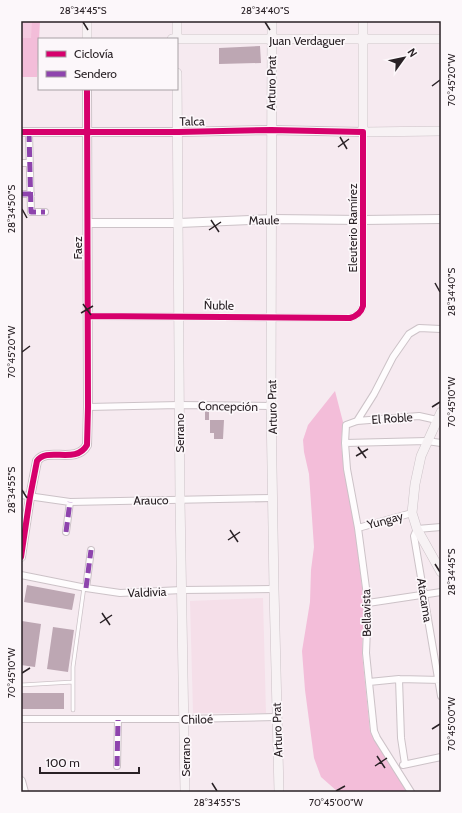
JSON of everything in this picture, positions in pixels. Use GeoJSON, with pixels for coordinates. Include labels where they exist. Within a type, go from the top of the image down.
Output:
{"type":"FeatureCollection","features":[{"type":"Feature","properties":{"kind":"main road"},"geometry":{"type":"LineString","coordinates":[[87,21],[87,38]]}},
{"type":"Feature","properties":{"kind":"main road"},"geometry":{"type":"LineString","coordinates":[[177,21],[177,38]]}},
{"type":"Feature","properties":{"kind":"main road","name":"Arturo Prat"},"geometry":{"type":"LineString","coordinates":[[272,21],[271,317],[276,717],[279,792]]}},
{"type":"Feature","properties":{"kind":"main road","name":"Eleuterio Ramírez"},"geometry":{"type":"LineString","coordinates":[[363,21],[363,132]]}},
{"type":"Feature","properties":{"kind":"main road","name":"Juan Verdaguer"},"geometry":{"type":"LineString","coordinates":[[178,39],[441,39]]}},
{"type":"Feature","properties":{"kind":"main road","name":"Serrano"},"geometry":{"type":"LineString","coordinates":[[177,90],[180,500],[186,792]]}},
{"type":"Feature","properties":{"kind":"main road","name":"Talca"},"geometry":{"type":"LineString","coordinates":[[363,132],[441,131]]}},
{"type":"Feature","properties":{"kind":"main road"},"geometry":{"type":"LineString","coordinates":[[439,416],[421,456],[415,484],[412,513],[417,529],[441,572]]}},
{"type":"Feature","properties":{"kind":"street","name":"Faez"},"geometry":{"type":"LineString","coordinates":[[30,497],[35,466],[39,458],[44,456],[73,455],[80,453],[87,445],[87,90]]}},
{"type":"Feature","properties":{"kind":"street","name":"Talca"},"geometry":{"type":"LineString","coordinates":[[25,132],[178,132],[271,130],[363,132]]}},
{"type":"Feature","properties":{"kind":"street"},"geometry":{"type":"LineString","coordinates":[[25,132],[30,163],[31,212],[45,212]]}},
{"type":"Feature","properties":{"kind":"street","name":"Eleuterio Ramírez"},"geometry":{"type":"LineString","coordinates":[[350,318],[361,312],[362,306],[363,132]]}},
{"type":"Feature","properties":{"kind":"street"},"geometry":{"type":"LineString","coordinates":[[21,163],[30,163]]}},
{"type":"Feature","properties":{"kind":"street"},"geometry":{"type":"LineString","coordinates":[[21,194],[31,194]]}},
{"type":"Feature","properties":{"kind":"street","name":"Maule"},"geometry":{"type":"LineString","coordinates":[[88,223],[441,219]]}},
{"type":"Feature","properties":{"kind":"street","name":"Ñuble"},"geometry":{"type":"LineString","coordinates":[[88,316],[350,318]]}},
{"type":"Feature","properties":{"kind":"street"},"geometry":{"type":"LineString","coordinates":[[357,421],[374,394],[393,357],[409,334],[419,328],[441,329]]}},
{"type":"Feature","properties":{"kind":"street","name":"Concepción"},"geometry":{"type":"LineString","coordinates":[[88,407],[272,406]]}},
{"type":"Feature","properties":{"kind":"street","name":"El Roble"},"geometry":{"type":"LineString","coordinates":[[346,425],[357,421],[419,416],[439,416]]}},
{"type":"Feature","properties":{"kind":"street","name":"Bellavista"},"geometry":{"type":"LineString","coordinates":[[346,425],[345,443],[347,469],[358,528],[368,603],[366,653],[374,731],[411,792]]}},
{"type":"Feature","properties":{"kind":"street"},"geometry":{"type":"LineString","coordinates":[[345,443],[427,441],[441,443]]}},
{"type":"Feature","properties":{"kind":"street","name":"Arauco"},"geometry":{"type":"LineString","coordinates":[[21,496],[70,502],[273,498]]}},
{"type":"Feature","properties":{"kind":"street"},"geometry":{"type":"LineString","coordinates":[[21,557],[30,497]]}},
{"type":"Feature","properties":{"kind":"street"},"geometry":{"type":"LineString","coordinates":[[66,532],[70,502]]}},
{"type":"Feature","properties":{"kind":"street","name":"Yungay"},"geometry":{"type":"LineString","coordinates":[[358,528],[412,513]]}},
{"type":"Feature","properties":{"kind":"street"},"geometry":{"type":"LineString","coordinates":[[417,529],[441,527]]}},
{"type":"Feature","properties":{"kind":"street","name":"Atacama"},"geometry":{"type":"LineString","coordinates":[[417,529],[414,536],[440,680],[441,696]]}},
{"type":"Feature","properties":{"kind":"street"},"geometry":{"type":"LineString","coordinates":[[85,588],[91,550]]}},
{"type":"Feature","properties":{"kind":"street","name":"Valdivia"},"geometry":{"type":"LineString","coordinates":[[21,575],[85,588],[120,593],[182,590],[274,589]]}},
{"type":"Feature","properties":{"kind":"street"},"geometry":{"type":"LineString","coordinates":[[368,603],[441,592]]}},
{"type":"Feature","properties":{"kind":"street"},"geometry":{"type":"LineString","coordinates":[[399,679],[401,738],[405,764]]}},
{"type":"Feature","properties":{"kind":"street"},"geometry":{"type":"LineString","coordinates":[[369,682],[399,679],[440,680]]}},
{"type":"Feature","properties":{"kind":"street","name":"Chiloé"},"geometry":{"type":"LineString","coordinates":[[21,720],[276,717]]}},
{"type":"Feature","properties":{"kind":"street"},"geometry":{"type":"LineString","coordinates":[[117,766],[118,720]]}},
{"type":"Feature","properties":{"kind":"street"},"geometry":{"type":"LineString","coordinates":[[396,768],[405,764],[441,758]]}},
{"type":"Feature","properties":{"kind":"street"},"geometry":{"type":"LineString","coordinates":[[21,781],[24,792]]}},
{"type":"Feature","properties":{"kind":"lane"},"geometry":{"type":"LineString","coordinates":[[73,710],[73,667],[85,588]]}},
{"type":"Feature","properties":{"kind":"lane"},"geometry":{"type":"LineString","coordinates":[[21,685],[73,682]]}},
{"type":"Feature","properties":{"kind":"shaded area"},"geometry":{"type":"Polygon","coordinates":[[[21,21],[40,21],[37,77],[21,77],[21,21]]]}},
{"type":"Feature","properties":{"kind":"shaded area"},"geometry":{"type":"Polygon","coordinates":[[[21,21],[32,21],[31,38],[21,38],[21,21]]]}},
{"type":"Feature","properties":{"kind":"shaded area"},"geometry":{"type":"Polygon","coordinates":[[[335,391],[343,422],[341,443],[344,469],[355,528],[364,603],[362,653],[370,731],[407,792],[338,792],[321,777],[314,758],[305,690],[302,651],[310,602],[311,570],[314,547],[309,474],[303,440],[308,425],[335,391]]]}},
{"type":"Feature","properties":{"kind":"shaded area"},"geometry":{"type":"Polygon","coordinates":[[[263,598],[266,713],[193,713],[190,601],[263,598]]]}},
{"type":"Feature","properties":{"kind":"building"},"geometry":{"type":"Polygon","coordinates":[[[260,46],[261,63],[219,64],[219,48],[260,46]]]}},
{"type":"Feature","properties":{"kind":"building"},"geometry":{"type":"Polygon","coordinates":[[[205,411],[209,411],[209,420],[205,420],[205,411]]]}},
{"type":"Feature","properties":{"kind":"building"},"geometry":{"type":"Polygon","coordinates":[[[210,420],[224,420],[223,439],[214,439],[214,433],[210,433],[210,420]]]}},
{"type":"Feature","properties":{"kind":"building"},"geometry":{"type":"Polygon","coordinates":[[[27,585],[75,594],[72,610],[24,602],[27,585]]]}},
{"type":"Feature","properties":{"kind":"building"},"geometry":{"type":"Polygon","coordinates":[[[22,621],[41,624],[35,667],[21,665],[22,621]]]}},
{"type":"Feature","properties":{"kind":"building"},"geometry":{"type":"Polygon","coordinates":[[[53,627],[74,630],[68,672],[47,669],[53,627]]]}},
{"type":"Feature","properties":{"kind":"building"},"geometry":{"type":"Polygon","coordinates":[[[22,693],[64,693],[64,709],[22,709],[22,693]]]}},
{"type":"Feature","properties":{"kind":"marked path"},"geometry":{"type":"LineString","coordinates":[[29,132],[31,212],[45,212]]}},
{"type":"Feature","properties":{"kind":"marked path"},"geometry":{"type":"LineString","coordinates":[[21,194],[31,194]]}},
{"type":"Feature","properties":{"kind":"marked path"},"geometry":{"type":"LineString","coordinates":[[66,532],[70,502]]}},
{"type":"Feature","properties":{"kind":"marked path"},"geometry":{"type":"LineString","coordinates":[[86,588],[91,550]]}},
{"type":"Feature","properties":{"kind":"marked path"},"geometry":{"type":"LineString","coordinates":[[117,766],[118,720]]}},
{"type":"Feature","properties":{"kind":"cycle path"},"geometry":{"type":"LineString","coordinates":[[21,557],[37,461],[47,455],[76,454],[82,451],[87,445],[87,90]]}},
{"type":"Feature","properties":{"kind":"cycle path"},"geometry":{"type":"LineString","coordinates":[[21,132],[178,132],[271,130],[363,132],[363,306],[357,315],[350,318],[88,316]]}}]}
